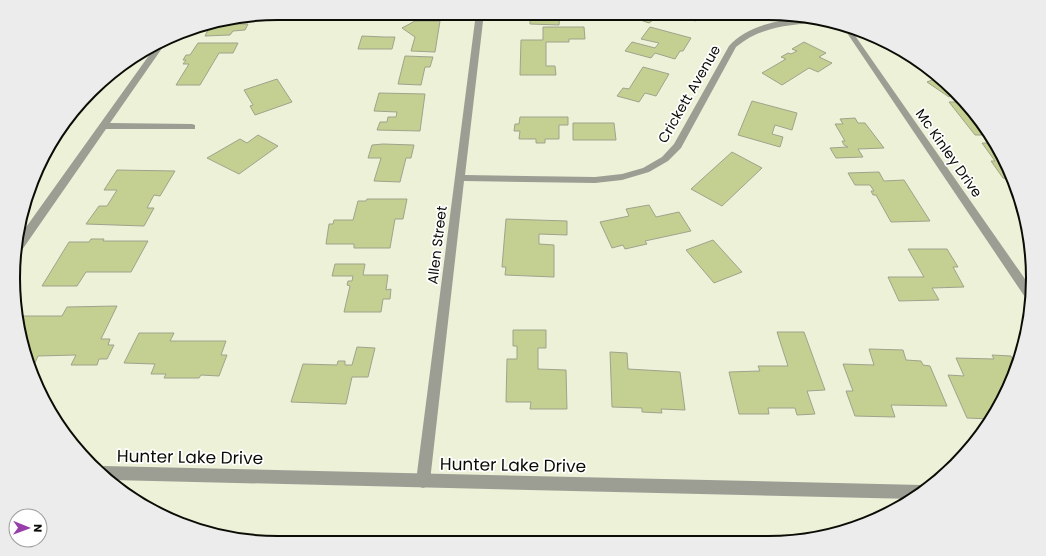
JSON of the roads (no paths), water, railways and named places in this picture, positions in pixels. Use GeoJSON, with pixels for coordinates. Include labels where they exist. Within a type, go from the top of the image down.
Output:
{"type":"FeatureCollection","features":[{"type":"Feature","properties":{"kind":"street","name":"Allen Street"},"geometry":{"type":"LineString","coordinates":[[423,481],[479,20]]}},
{"type":"Feature","properties":{"kind":"street","name":"Crickett Avenue"},"geometry":{"type":"LineString","coordinates":[[460,178],[595,180],[622,177],[646,170],[665,159],[678,146],[733,46],[742,37],[755,30],[771,26],[803,22]]}},
{"type":"Feature","properties":{"kind":"street","name":"Mc Kinley Drive"},"geometry":{"type":"LineString","coordinates":[[850,34],[1025,289]]}},
{"type":"Feature","properties":{"kind":"street"},"geometry":{"type":"LineString","coordinates":[[23,240],[156,51]]}},
{"type":"Feature","properties":{"kind":"street"},"geometry":{"type":"LineString","coordinates":[[104,126],[192,127]]}},
{"type":"Feature","properties":{"kind":"street","name":"Hunter Lake Drive"},"geometry":{"type":"LineString","coordinates":[[109,473],[913,492]]}}]}
